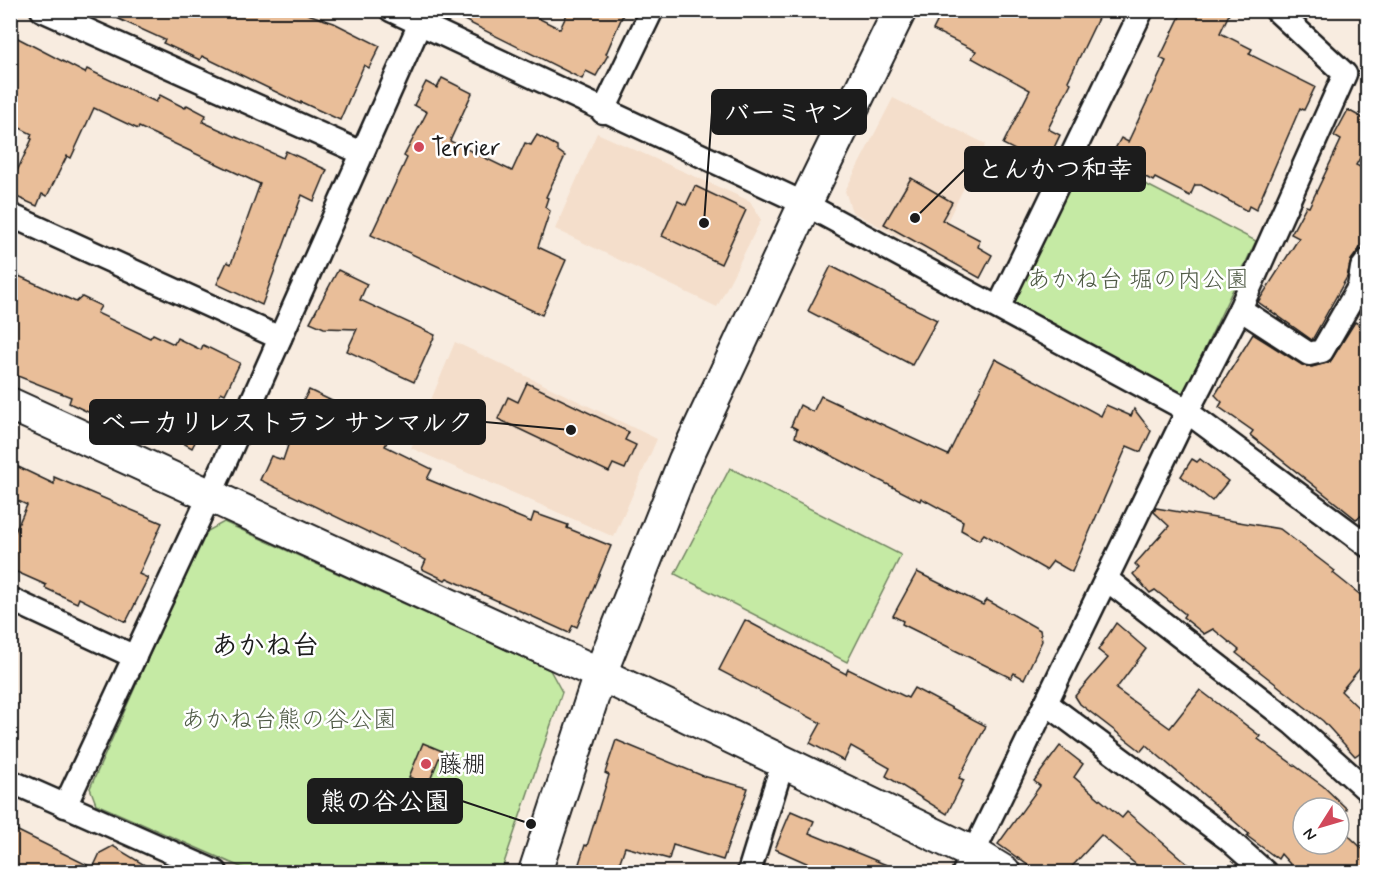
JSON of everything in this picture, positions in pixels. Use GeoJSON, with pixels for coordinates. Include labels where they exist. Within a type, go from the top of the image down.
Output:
{"type":"FeatureCollection","features":[{"type":"Feature","properties":{"kind":"street"},"geometry":{"type":"LineString","coordinates":[[42,10],[362,153]]}},
{"type":"Feature","properties":{"kind":"street"},"geometry":{"type":"LineString","coordinates":[[391,10],[422,17],[603,112],[805,204],[999,306],[1187,412],[1366,543]]}},
{"type":"Feature","properties":{"kind":"street"},"geometry":{"type":"LineString","coordinates":[[603,112],[652,10]]}},
{"type":"Feature","properties":{"kind":"street"},"geometry":{"type":"LineString","coordinates":[[535,873],[600,674],[685,460],[805,204],[900,10]]}},
{"type":"Feature","properties":{"kind":"street"},"geometry":{"type":"LineString","coordinates":[[999,306],[1142,10]]}},
{"type":"Feature","properties":{"kind":"street"},"geometry":{"type":"LineString","coordinates":[[969,863],[1187,412],[1240,309],[1345,74],[1276,10]]}},
{"type":"Feature","properties":{"kind":"street"},"geometry":{"type":"LineString","coordinates":[[65,806],[210,495],[422,17]]}},
{"type":"Feature","properties":{"kind":"street"},"geometry":{"type":"LineString","coordinates":[[10,215],[280,338]]}},
{"type":"Feature","properties":{"kind":"street"},"geometry":{"type":"LineString","coordinates":[[1240,309],[1310,354],[1322,351],[1359,287],[1362,268],[1368,260]]}},
{"type":"Feature","properties":{"kind":"street"},"geometry":{"type":"LineString","coordinates":[[10,404],[600,674],[783,762],[969,863],[1004,873]]}},
{"type":"Feature","properties":{"kind":"street"},"geometry":{"type":"LineString","coordinates":[[1106,579],[1292,723],[1368,791]]}},
{"type":"Feature","properties":{"kind":"street"},"geometry":{"type":"LineString","coordinates":[[10,599],[135,657]]}},
{"type":"Feature","properties":{"kind":"street"},"geometry":{"type":"LineString","coordinates":[[1046,703],[1228,839],[1265,873]]}},
{"type":"Feature","properties":{"kind":"street"},"geometry":{"type":"LineString","coordinates":[[749,873],[783,762]]}},
{"type":"Feature","properties":{"kind":"street"},"geometry":{"type":"LineString","coordinates":[[10,781],[216,873]]}},
{"type":"Feature","properties":{"kind":"shaded area"},"geometry":{"type":"Polygon","coordinates":[[[893,98],[986,144],[931,253],[852,212],[845,191],[893,98]]]}},
{"type":"Feature","properties":{"kind":"shaded area"},"geometry":{"type":"Polygon","coordinates":[[[597,133],[750,201],[761,220],[717,307],[555,229],[597,133]]]}},
{"type":"Feature","properties":{"kind":"shaded area"},"geometry":{"type":"Polygon","coordinates":[[[455,342],[657,439],[614,537],[411,448],[455,342]]]}},
{"type":"Feature","properties":{"kind":"green space","name":"あかね台 堀の内公園"},"geometry":{"type":"Polygon","coordinates":[[[1089,155],[1256,241],[1178,405],[1003,299],[1089,155]]]}},
{"type":"Feature","properties":{"kind":"green space"},"geometry":{"type":"Polygon","coordinates":[[[730,468],[901,555],[847,662],[675,574],[730,468]]]}},
{"type":"Feature","properties":{"kind":"green space","name":"あかね台熊の谷公園"},"geometry":{"type":"Polygon","coordinates":[[[224,522],[550,670],[562,692],[501,872],[252,872],[96,804],[90,788],[204,533],[224,522]]]}},
{"type":"Feature","properties":{"kind":"building"},"geometry":{"type":"Polygon","coordinates":[[[99,10],[296,10],[334,23],[380,46],[369,68],[364,65],[340,120],[301,102],[301,104],[202,56],[200,60],[163,43],[165,40],[99,10]]]}},
{"type":"Feature","properties":{"kind":"building"},"geometry":{"type":"Polygon","coordinates":[[[444,10],[522,10],[560,29],[569,10],[625,10],[606,54],[608,55],[596,76],[586,71],[582,79],[444,10]]]}},
{"type":"Feature","properties":{"kind":"building"},"geometry":{"type":"Polygon","coordinates":[[[943,10],[1102,10],[1068,81],[1071,83],[1048,129],[1060,135],[1050,156],[1039,151],[1035,160],[1003,144],[1030,90],[972,58],[976,51],[933,30],[943,10]]]}},
{"type":"Feature","properties":{"kind":"building"},"geometry":{"type":"Polygon","coordinates":[[[1183,10],[1231,10],[1220,33],[1252,49],[1249,54],[1315,87],[1304,110],[1300,108],[1256,210],[1249,206],[1247,211],[1201,185],[1195,185],[1190,196],[1155,178],[1153,181],[1110,158],[1121,138],[1128,142],[1166,61],[1160,58],[1183,10]]]}},
{"type":"Feature","properties":{"kind":"building"},"geometry":{"type":"Polygon","coordinates":[[[10,34],[85,73],[87,69],[156,102],[160,95],[185,108],[187,105],[206,115],[203,122],[283,158],[286,151],[327,170],[314,201],[302,195],[262,305],[217,284],[227,262],[231,264],[260,184],[139,127],[138,129],[94,108],[71,158],[67,156],[47,196],[42,194],[37,206],[10,194],[10,186],[32,139],[30,138],[32,134],[10,123],[10,34]]]}},
{"type":"Feature","properties":{"kind":"building"},"geometry":{"type":"Polygon","coordinates":[[[442,78],[472,93],[450,141],[512,171],[525,143],[531,145],[537,135],[557,146],[557,150],[565,156],[546,197],[548,198],[545,207],[550,211],[538,247],[566,260],[542,315],[371,235],[407,158],[404,156],[427,112],[414,105],[426,82],[437,88],[442,78]]]}},
{"type":"Feature","properties":{"kind":"building"},"geometry":{"type":"Polygon","coordinates":[[[1348,110],[1368,121],[1368,144],[1356,165],[1368,171],[1368,237],[1351,260],[1347,277],[1312,340],[1258,302],[1299,238],[1291,234],[1306,206],[1309,207],[1341,140],[1334,136],[1348,110]]]}},
{"type":"Feature","properties":{"kind":"building"},"geometry":{"type":"Polygon","coordinates":[[[911,178],[952,202],[942,220],[980,240],[978,247],[992,255],[980,278],[884,224],[911,178]]]}},
{"type":"Feature","properties":{"kind":"building"},"geometry":{"type":"Polygon","coordinates":[[[695,186],[746,210],[721,264],[662,236],[678,201],[686,205],[695,186]]]}},
{"type":"Feature","properties":{"kind":"building"},"geometry":{"type":"Polygon","coordinates":[[[831,266],[937,320],[912,365],[808,311],[831,266]]]}},
{"type":"Feature","properties":{"kind":"building"},"geometry":{"type":"Polygon","coordinates":[[[338,270],[367,284],[360,300],[435,335],[414,382],[347,351],[357,329],[324,328],[310,322],[338,270]]]}},
{"type":"Feature","properties":{"kind":"building"},"geometry":{"type":"Polygon","coordinates":[[[10,272],[76,302],[82,297],[101,306],[97,313],[150,338],[153,334],[174,344],[177,338],[201,350],[203,345],[240,363],[225,394],[221,392],[192,448],[156,428],[150,441],[69,403],[71,397],[10,373],[10,272]]]}},
{"type":"Feature","properties":{"kind":"building"},"geometry":{"type":"Polygon","coordinates":[[[1355,322],[1368,330],[1368,512],[1356,519],[1250,435],[1253,431],[1219,407],[1222,402],[1215,395],[1253,334],[1302,365],[1312,367],[1330,362],[1355,322]]]}},
{"type":"Feature","properties":{"kind":"building"},"geometry":{"type":"Polygon","coordinates":[[[995,359],[1101,416],[1106,405],[1131,416],[1134,409],[1151,431],[1141,452],[1127,446],[1072,572],[1053,561],[1046,570],[984,534],[979,540],[961,530],[963,521],[795,437],[797,429],[791,426],[800,405],[813,412],[821,396],[948,455],[995,359]]]}},
{"type":"Feature","properties":{"kind":"building"},"geometry":{"type":"Polygon","coordinates":[[[527,383],[629,432],[625,440],[636,445],[625,469],[613,464],[609,472],[498,419],[508,397],[518,402],[527,383]]]}},
{"type":"Feature","properties":{"kind":"building"},"geometry":{"type":"Polygon","coordinates":[[[309,390],[393,430],[385,446],[432,469],[427,479],[531,522],[534,513],[568,525],[567,528],[611,546],[577,627],[573,625],[569,633],[447,578],[445,580],[422,569],[426,560],[260,480],[271,456],[283,460],[297,419],[295,418],[309,390]]]}},
{"type":"Feature","properties":{"kind":"building"},"geometry":{"type":"Polygon","coordinates":[[[1192,459],[1197,462],[1200,459],[1228,481],[1212,501],[1181,476],[1192,459]]]}},
{"type":"Feature","properties":{"kind":"building"},"geometry":{"type":"Polygon","coordinates":[[[10,463],[54,484],[54,477],[162,523],[139,574],[148,578],[126,622],[79,598],[77,603],[45,588],[46,585],[10,569],[10,543],[27,505],[10,497],[10,463]]]}},
{"type":"Feature","properties":{"kind":"building"},"geometry":{"type":"Polygon","coordinates":[[[1156,508],[1280,529],[1335,571],[1333,573],[1368,601],[1368,659],[1341,691],[1368,717],[1368,747],[1355,756],[1323,721],[1236,653],[1239,650],[1213,629],[1204,634],[1183,617],[1185,614],[1155,590],[1150,593],[1133,574],[1139,568],[1135,564],[1169,526],[1154,512],[1156,508]]]}},
{"type":"Feature","properties":{"kind":"building"},"geometry":{"type":"Polygon","coordinates":[[[917,572],[983,605],[987,600],[1040,630],[1042,641],[1024,679],[1014,673],[1011,678],[902,624],[903,621],[893,616],[917,572]]]}},
{"type":"Feature","properties":{"kind":"building"},"geometry":{"type":"Polygon","coordinates":[[[745,620],[846,674],[848,669],[908,698],[914,688],[986,726],[959,778],[964,780],[947,814],[886,776],[890,768],[851,746],[844,761],[810,743],[821,723],[719,670],[745,620]]]}},
{"type":"Feature","properties":{"kind":"building"},"geometry":{"type":"Polygon","coordinates":[[[1116,623],[1146,649],[1116,689],[1170,728],[1200,690],[1260,736],[1258,739],[1323,786],[1333,796],[1291,796],[1291,856],[1351,856],[1351,838],[1368,854],[1368,873],[1298,873],[1281,854],[1278,859],[1247,836],[1249,834],[1146,745],[1141,751],[1080,704],[1075,696],[1108,658],[1098,650],[1116,623]]]}},
{"type":"Feature","properties":{"kind":"building"},"geometry":{"type":"Polygon","coordinates":[[[616,740],[703,776],[748,788],[723,860],[673,845],[669,859],[625,847],[616,873],[576,873],[585,845],[587,846],[609,775],[605,773],[616,740]]]}},
{"type":"Feature","properties":{"kind":"building","name":"藤棚"},"geometry":{"type":"Polygon","coordinates":[[[423,743],[442,751],[428,785],[409,777],[423,743]]]}},
{"type":"Feature","properties":{"kind":"building"},"geometry":{"type":"Polygon","coordinates":[[[1060,746],[1083,764],[1074,777],[1122,818],[1127,812],[1198,873],[1146,873],[1101,835],[1066,873],[1039,873],[998,844],[1040,786],[1034,781],[1060,746]]]}},
{"type":"Feature","properties":{"kind":"building"},"geometry":{"type":"Polygon","coordinates":[[[791,811],[814,821],[809,833],[906,873],[829,873],[775,849],[791,811]]]}},
{"type":"Feature","properties":{"kind":"building"},"geometry":{"type":"Polygon","coordinates":[[[10,827],[93,868],[100,853],[113,846],[158,873],[30,873],[10,862],[10,827]]]}},
{"type":"Feature","properties":{"kind":"place","name":"Terrier"},"geometry":{"type":"Point","coordinates":[419,147]}},
{"type":"Feature","properties":{"kind":"place","name":"とんかつ和幸"},"geometry":{"type":"Point","coordinates":[915,218]}},
{"type":"Feature","properties":{"kind":"place","name":"バーミヤン"},"geometry":{"type":"Point","coordinates":[704,223]}},
{"type":"Feature","properties":{"kind":"place","name":"ベーカリレストラン サンマルク"},"geometry":{"type":"Point","coordinates":[571,430]}},
{"type":"Feature","properties":{"kind":"place","name":"藤棚"},"geometry":{"type":"Point","coordinates":[426,764]}},
{"type":"Feature","properties":{"kind":"place","name":"熊の谷公園"},"geometry":{"type":"Point","coordinates":[531,824]}},
{"type":"Feature","properties":{"kind":"district","name":"あかね台"},"geometry":{"type":"Point","coordinates":[265,645]}}]}
